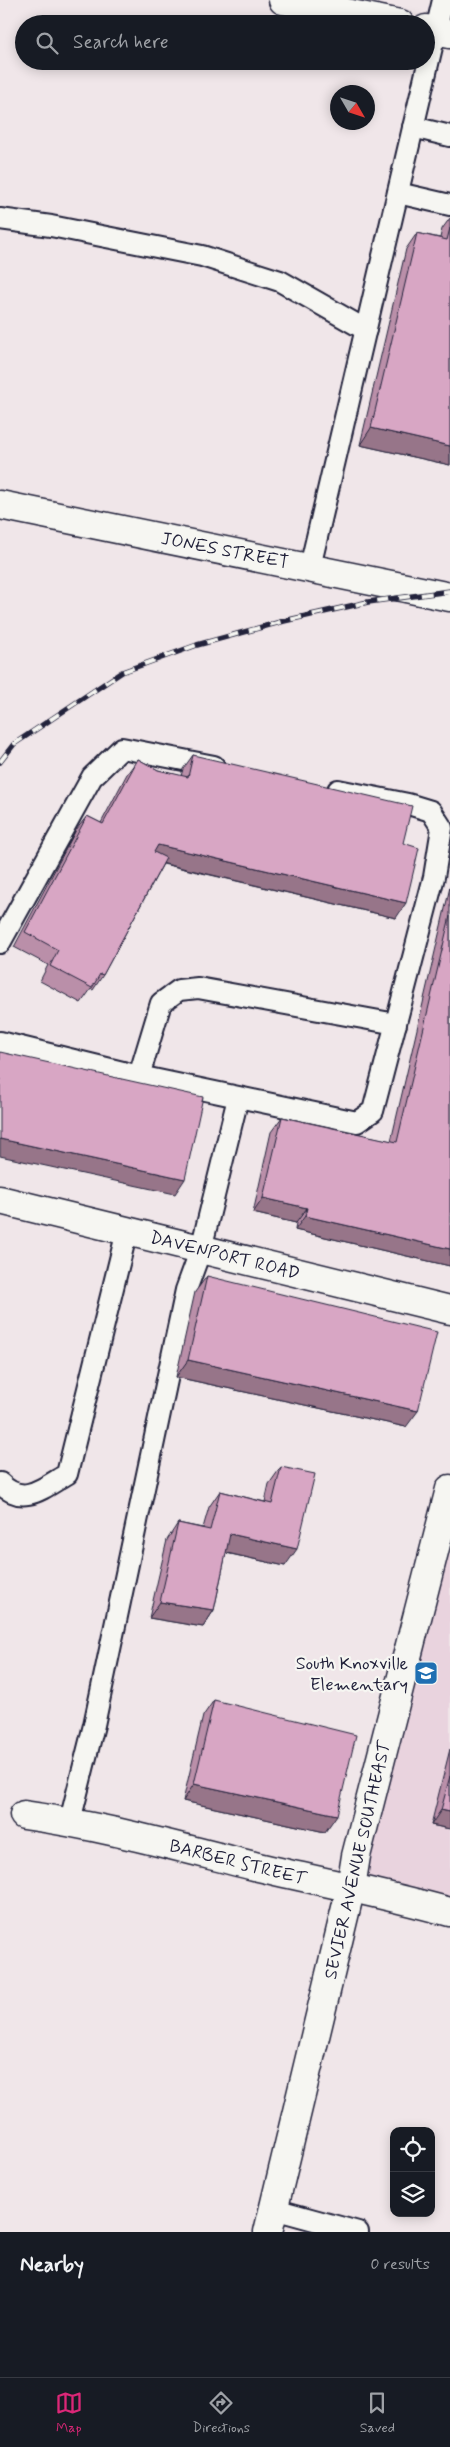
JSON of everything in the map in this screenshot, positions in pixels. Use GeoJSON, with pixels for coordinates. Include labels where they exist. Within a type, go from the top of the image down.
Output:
{"type":"FeatureCollection","features":[{"type":"Feature","properties":{"kind":"street"},"geometry":{"type":"LineString","coordinates":[[283,0],[356,15]]}},
{"type":"Feature","properties":{"kind":"street","name":"JONES STREET"},"geometry":{"type":"LineString","coordinates":[[0,505],[450,597]]}},
{"type":"Feature","properties":{"kind":"street","name":"DAVENPORT ROAD"},"geometry":{"type":"LineString","coordinates":[[0,1200],[450,1310]]}},
{"type":"Feature","properties":{"kind":"street","name":"SEVIER AVENUE SOUTHEAST"},"geometry":{"type":"LineString","coordinates":[[271,2221],[351,1887],[358,1847],[450,1490]]}},
{"type":"Feature","properties":{"kind":"street","name":"BARBER STREET"},"geometry":{"type":"LineString","coordinates":[[24,1815],[70,1821],[320,1882],[392,1896],[450,1912]]}},
{"type":"Feature","properties":{"kind":"lane"},"geometry":{"type":"LineString","coordinates":[[437,31],[443,0]]}},
{"type":"Feature","properties":{"kind":"lane"},"geometry":{"type":"LineString","coordinates":[[310,567],[427,70]]}},
{"type":"Feature","properties":{"kind":"lane"},"geometry":{"type":"LineString","coordinates":[[413,127],[450,136]]}},
{"type":"Feature","properties":{"kind":"lane"},"geometry":{"type":"LineString","coordinates":[[398,193],[450,205]]}},
{"type":"Feature","properties":{"kind":"lane"},"geometry":{"type":"LineString","coordinates":[[0,219],[50,226],[202,256],[280,281],[366,330]]}},
{"type":"Feature","properties":{"kind":"lane"},"geometry":{"type":"LineString","coordinates":[[0,943],[92,777],[122,748],[237,770]]}},
{"type":"Feature","properties":{"kind":"lane"},"geometry":{"type":"LineString","coordinates":[[0,1042],[139,1076],[357,1122],[373,1111],[434,877],[442,828],[431,811],[408,804],[322,787]]}},
{"type":"Feature","properties":{"kind":"lane"},"geometry":{"type":"LineString","coordinates":[[139,1076],[161,1003],[179,990],[198,988],[396,1024]]}},
{"type":"Feature","properties":{"kind":"lane"},"geometry":{"type":"LineString","coordinates":[[70,1821],[94,1725],[186,1290],[201,1249],[238,1098]]}},
{"type":"Feature","properties":{"kind":"lane"},"geometry":{"type":"LineString","coordinates":[[0,1483],[9,1493],[30,1495],[67,1474],[127,1231]]}},
{"type":"Feature","properties":{"kind":"lane"},"geometry":{"type":"LineString","coordinates":[[271,2221],[358,2232]]}},
{"type":"Feature","properties":{"kind":"shaded area","name":"South Knoxville Elementary"},"geometry":{"type":"Polygon","coordinates":[[[450,1489],[450,1912],[351,1887],[450,1489]]]}},
{"type":"Feature","properties":{"kind":"building"},"geometry":{"type":"Polygon","coordinates":[[[450,228],[450,446],[371,428],[417,233],[447,240],[450,228]]]}},
{"type":"Feature","properties":{"kind":"building"},"geometry":{"type":"Polygon","coordinates":[[[193,755],[412,806],[403,843],[419,848],[406,903],[158,845],[154,852],[166,858],[103,975],[100,974],[92,988],[50,966],[58,950],[25,932],[87,816],[103,824],[138,759],[158,770],[188,777],[193,755]]]}},
{"type":"Feature","properties":{"kind":"building"},"geometry":{"type":"Polygon","coordinates":[[[450,916],[450,1249],[305,1216],[307,1208],[263,1198],[282,1117],[397,1142],[450,916]]]}},
{"type":"Feature","properties":{"kind":"building"},"geometry":{"type":"Polygon","coordinates":[[[0,1052],[203,1097],[185,1179],[0,1139],[0,1052]]]}},
{"type":"Feature","properties":{"kind":"building"},"geometry":{"type":"Polygon","coordinates":[[[207,1276],[437,1332],[418,1411],[188,1360],[207,1276]]]}},
{"type":"Feature","properties":{"kind":"building"},"geometry":{"type":"Polygon","coordinates":[[[281,1467],[315,1474],[297,1549],[230,1534],[214,1610],[160,1602],[178,1523],[210,1530],[220,1491],[272,1504],[281,1467]]]}},
{"type":"Feature","properties":{"kind":"building"},"geometry":{"type":"Polygon","coordinates":[[[214,1700],[356,1735],[337,1815],[194,1784],[214,1700]]]}},
{"type":"Feature","properties":{"kind":"building"},"geometry":{"type":"Polygon","coordinates":[[[450,1776],[450,1812],[441,1810],[450,1776]]]}},
{"type":"Feature","properties":{"kind":"railway"},"geometry":{"type":"LineString","coordinates":[[0,762],[14,744],[122,672],[197,645],[284,621],[368,602],[450,591]]}},
{"type":"Feature","properties":{"kind":"place","name":"South Knoxville Elementary"},"geometry":{"type":"Point","coordinates":[426,1673]}}]}
